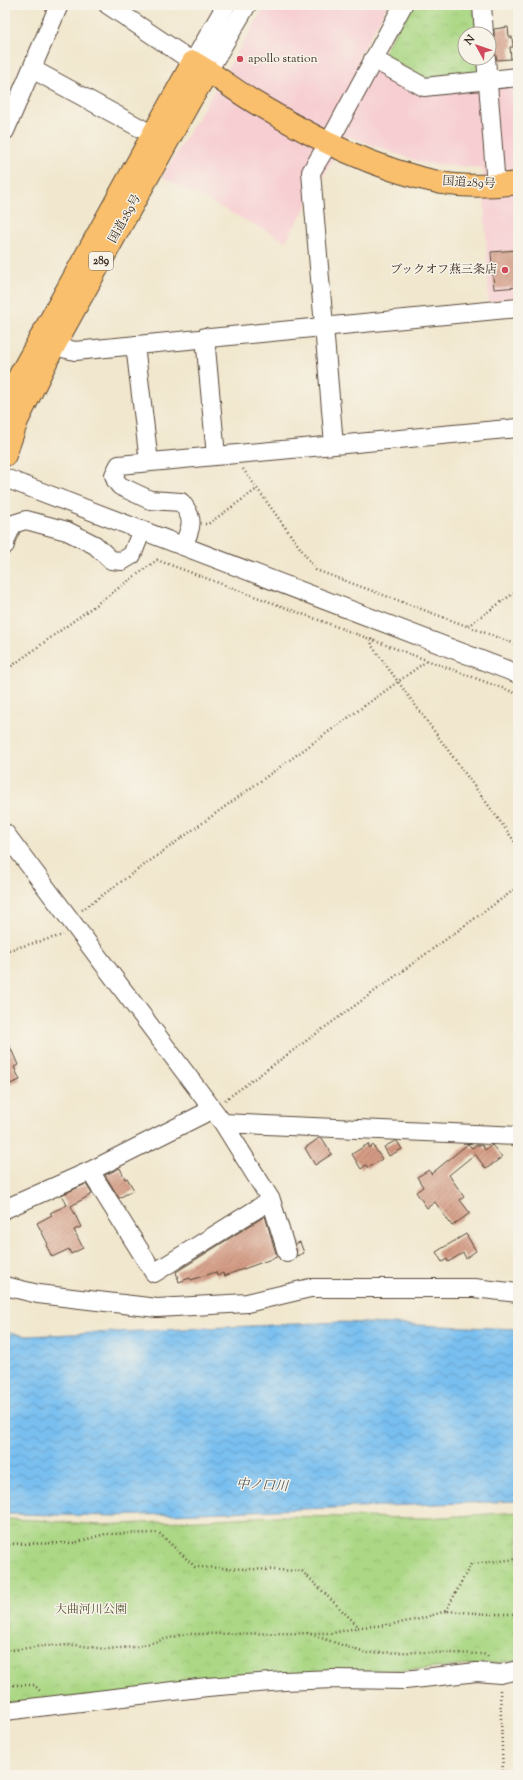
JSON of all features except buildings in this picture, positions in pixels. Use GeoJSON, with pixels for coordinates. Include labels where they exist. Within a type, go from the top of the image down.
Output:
{"type":"FeatureCollection","features":[{"type":"Feature","properties":{"kind":"highway","name":"国道289号"},"geometry":{"type":"LineString","coordinates":[[5,402],[153,135],[200,67]]}},
{"type":"Feature","properties":{"kind":"highway","name":"国道289号"},"geometry":{"type":"LineString","coordinates":[[200,67],[253,101],[328,144],[385,168],[443,183],[496,186],[518,183]]}},
{"type":"Feature","properties":{"kind":"highway","name":"国道289号"},"geometry":{"type":"LineString","coordinates":[[5,455],[17,421],[54,346],[200,67]]}},
{"type":"Feature","properties":{"kind":"street"},"geometry":{"type":"LineString","coordinates":[[5,131],[59,5]]}},
{"type":"Feature","properties":{"kind":"street"},"geometry":{"type":"LineString","coordinates":[[108,5],[200,67]]}},
{"type":"Feature","properties":{"kind":"street"},"geometry":{"type":"LineString","coordinates":[[200,67],[226,5]]}},
{"type":"Feature","properties":{"kind":"street"},"geometry":{"type":"LineString","coordinates":[[200,67],[247,5]]}},
{"type":"Feature","properties":{"kind":"street"},"geometry":{"type":"LineString","coordinates":[[334,445],[311,172],[328,144],[403,5]]}},
{"type":"Feature","properties":{"kind":"street"},"geometry":{"type":"LineString","coordinates":[[482,5],[483,26]]}},
{"type":"Feature","properties":{"kind":"street"},"geometry":{"type":"LineString","coordinates":[[373,59],[424,87],[518,77]]}},
{"type":"Feature","properties":{"kind":"street"},"geometry":{"type":"LineString","coordinates":[[487,66],[496,186]]}},
{"type":"Feature","properties":{"kind":"street"},"geometry":{"type":"LineString","coordinates":[[32,69],[153,135]]}},
{"type":"Feature","properties":{"kind":"street"},"geometry":{"type":"LineString","coordinates":[[54,346],[75,351],[205,337],[518,308]]}},
{"type":"Feature","properties":{"kind":"street"},"geometry":{"type":"LineString","coordinates":[[205,337],[225,455]]}},
{"type":"Feature","properties":{"kind":"street"},"geometry":{"type":"LineString","coordinates":[[135,345],[149,462]]}},
{"type":"Feature","properties":{"kind":"street"},"geometry":{"type":"LineString","coordinates":[[183,546],[192,522],[188,511],[181,502],[150,500],[120,486],[114,475],[119,465],[518,428]]}},
{"type":"Feature","properties":{"kind":"street"},"geometry":{"type":"LineString","coordinates":[[5,478],[518,674]]}},
{"type":"Feature","properties":{"kind":"street"},"geometry":{"type":"LineString","coordinates":[[5,545],[6,539],[13,524],[26,520],[67,531],[95,545],[111,560],[122,561],[132,555],[142,530]]}},
{"type":"Feature","properties":{"kind":"street"},"geometry":{"type":"LineString","coordinates":[[5,833],[217,1116],[271,1200],[287,1253]]}},
{"type":"Feature","properties":{"kind":"street"},"geometry":{"type":"LineString","coordinates":[[5,1208],[217,1116],[518,1136]]}},
{"type":"Feature","properties":{"kind":"street"},"geometry":{"type":"LineString","coordinates":[[90,1171],[154,1273],[271,1200]]}},
{"type":"Feature","properties":{"kind":"street"},"geometry":{"type":"LineString","coordinates":[[5,1286],[38,1294],[157,1308],[247,1303],[310,1288],[474,1288],[518,1293]]}},
{"type":"Feature","properties":{"kind":"street"},"geometry":{"type":"LineString","coordinates":[[5,1711],[207,1687],[284,1681],[405,1680],[477,1672],[500,1674],[518,1670]]}},
{"type":"Feature","properties":{"kind":"path"},"geometry":{"type":"LineString","coordinates":[[225,455],[257,489],[316,570],[518,645]]}},
{"type":"Feature","properties":{"kind":"path"},"geometry":{"type":"LineString","coordinates":[[192,522],[208,524],[257,489]]}},
{"type":"Feature","properties":{"kind":"path"},"geometry":{"type":"LineString","coordinates":[[5,672],[157,560],[518,694]]}},
{"type":"Feature","properties":{"kind":"path"},"geometry":{"type":"LineString","coordinates":[[468,627],[518,590]]}},
{"type":"Feature","properties":{"kind":"path"},"geometry":{"type":"LineString","coordinates":[[371,639],[372,646],[518,846]]}},
{"type":"Feature","properties":{"kind":"path"},"geometry":{"type":"LineString","coordinates":[[5,951],[67,934],[70,920],[428,660]]}},
{"type":"Feature","properties":{"kind":"path"},"geometry":{"type":"LineString","coordinates":[[217,1116],[518,888]]}},
{"type":"Feature","properties":{"kind":"path"},"geometry":{"type":"LineString","coordinates":[[5,1544],[74,1543],[105,1534],[159,1533],[195,1567],[302,1571],[360,1627]]}},
{"type":"Feature","properties":{"kind":"path"},"geometry":{"type":"LineString","coordinates":[[446,1611],[470,1564],[518,1559]]}},
{"type":"Feature","properties":{"kind":"path"},"geometry":{"type":"LineString","coordinates":[[5,1651],[42,1646],[76,1644],[105,1649],[135,1647],[185,1634],[303,1632],[333,1633],[360,1627],[388,1625],[420,1619],[446,1611],[489,1614],[518,1614]]}},
{"type":"Feature","properties":{"kind":"path"},"geometry":{"type":"LineString","coordinates":[[303,1632],[365,1653],[420,1652],[483,1654],[494,1658],[500,1674],[503,1775]]}},
{"type":"Feature","properties":{"kind":"path"},"geometry":{"type":"LineString","coordinates":[[5,1684],[34,1686],[42,1693],[44,1707]]}},
{"type":"Feature","properties":{"kind":"shaded area"},"geometry":{"type":"Polygon","coordinates":[[[266,5],[388,5],[358,58],[420,95],[518,85],[518,299],[489,302],[483,168],[423,163],[347,136],[286,241],[162,177],[266,5]]]}},
{"type":"Feature","properties":{"kind":"green space"},"geometry":{"type":"Polygon","coordinates":[[[410,5],[474,5],[476,26],[457,26],[457,66],[480,66],[480,69],[475,75],[427,79],[386,57],[385,50],[410,5]]]}},
{"type":"Feature","properties":{"kind":"green space","name":"大曲河川公園"},"geometry":{"type":"Polygon","coordinates":[[[518,1512],[518,1661],[5,1704],[5,1519],[102,1525],[277,1516],[428,1518],[518,1512]]]}},
{"type":"Feature","properties":{"kind":"water","name":"中ノ口川"},"geometry":{"type":"Polygon","coordinates":[[[340,1322],[518,1329],[518,1501],[116,1516],[5,1514],[5,1332],[27,1336],[340,1322]]]}},
{"type":"Feature","properties":{"kind":"place","name":"apollo station"},"geometry":{"type":"Point","coordinates":[240,59]}},
{"type":"Feature","properties":{"kind":"place","name":"ブックオフ燕三条店"},"geometry":{"type":"Point","coordinates":[505,270]}}]}
